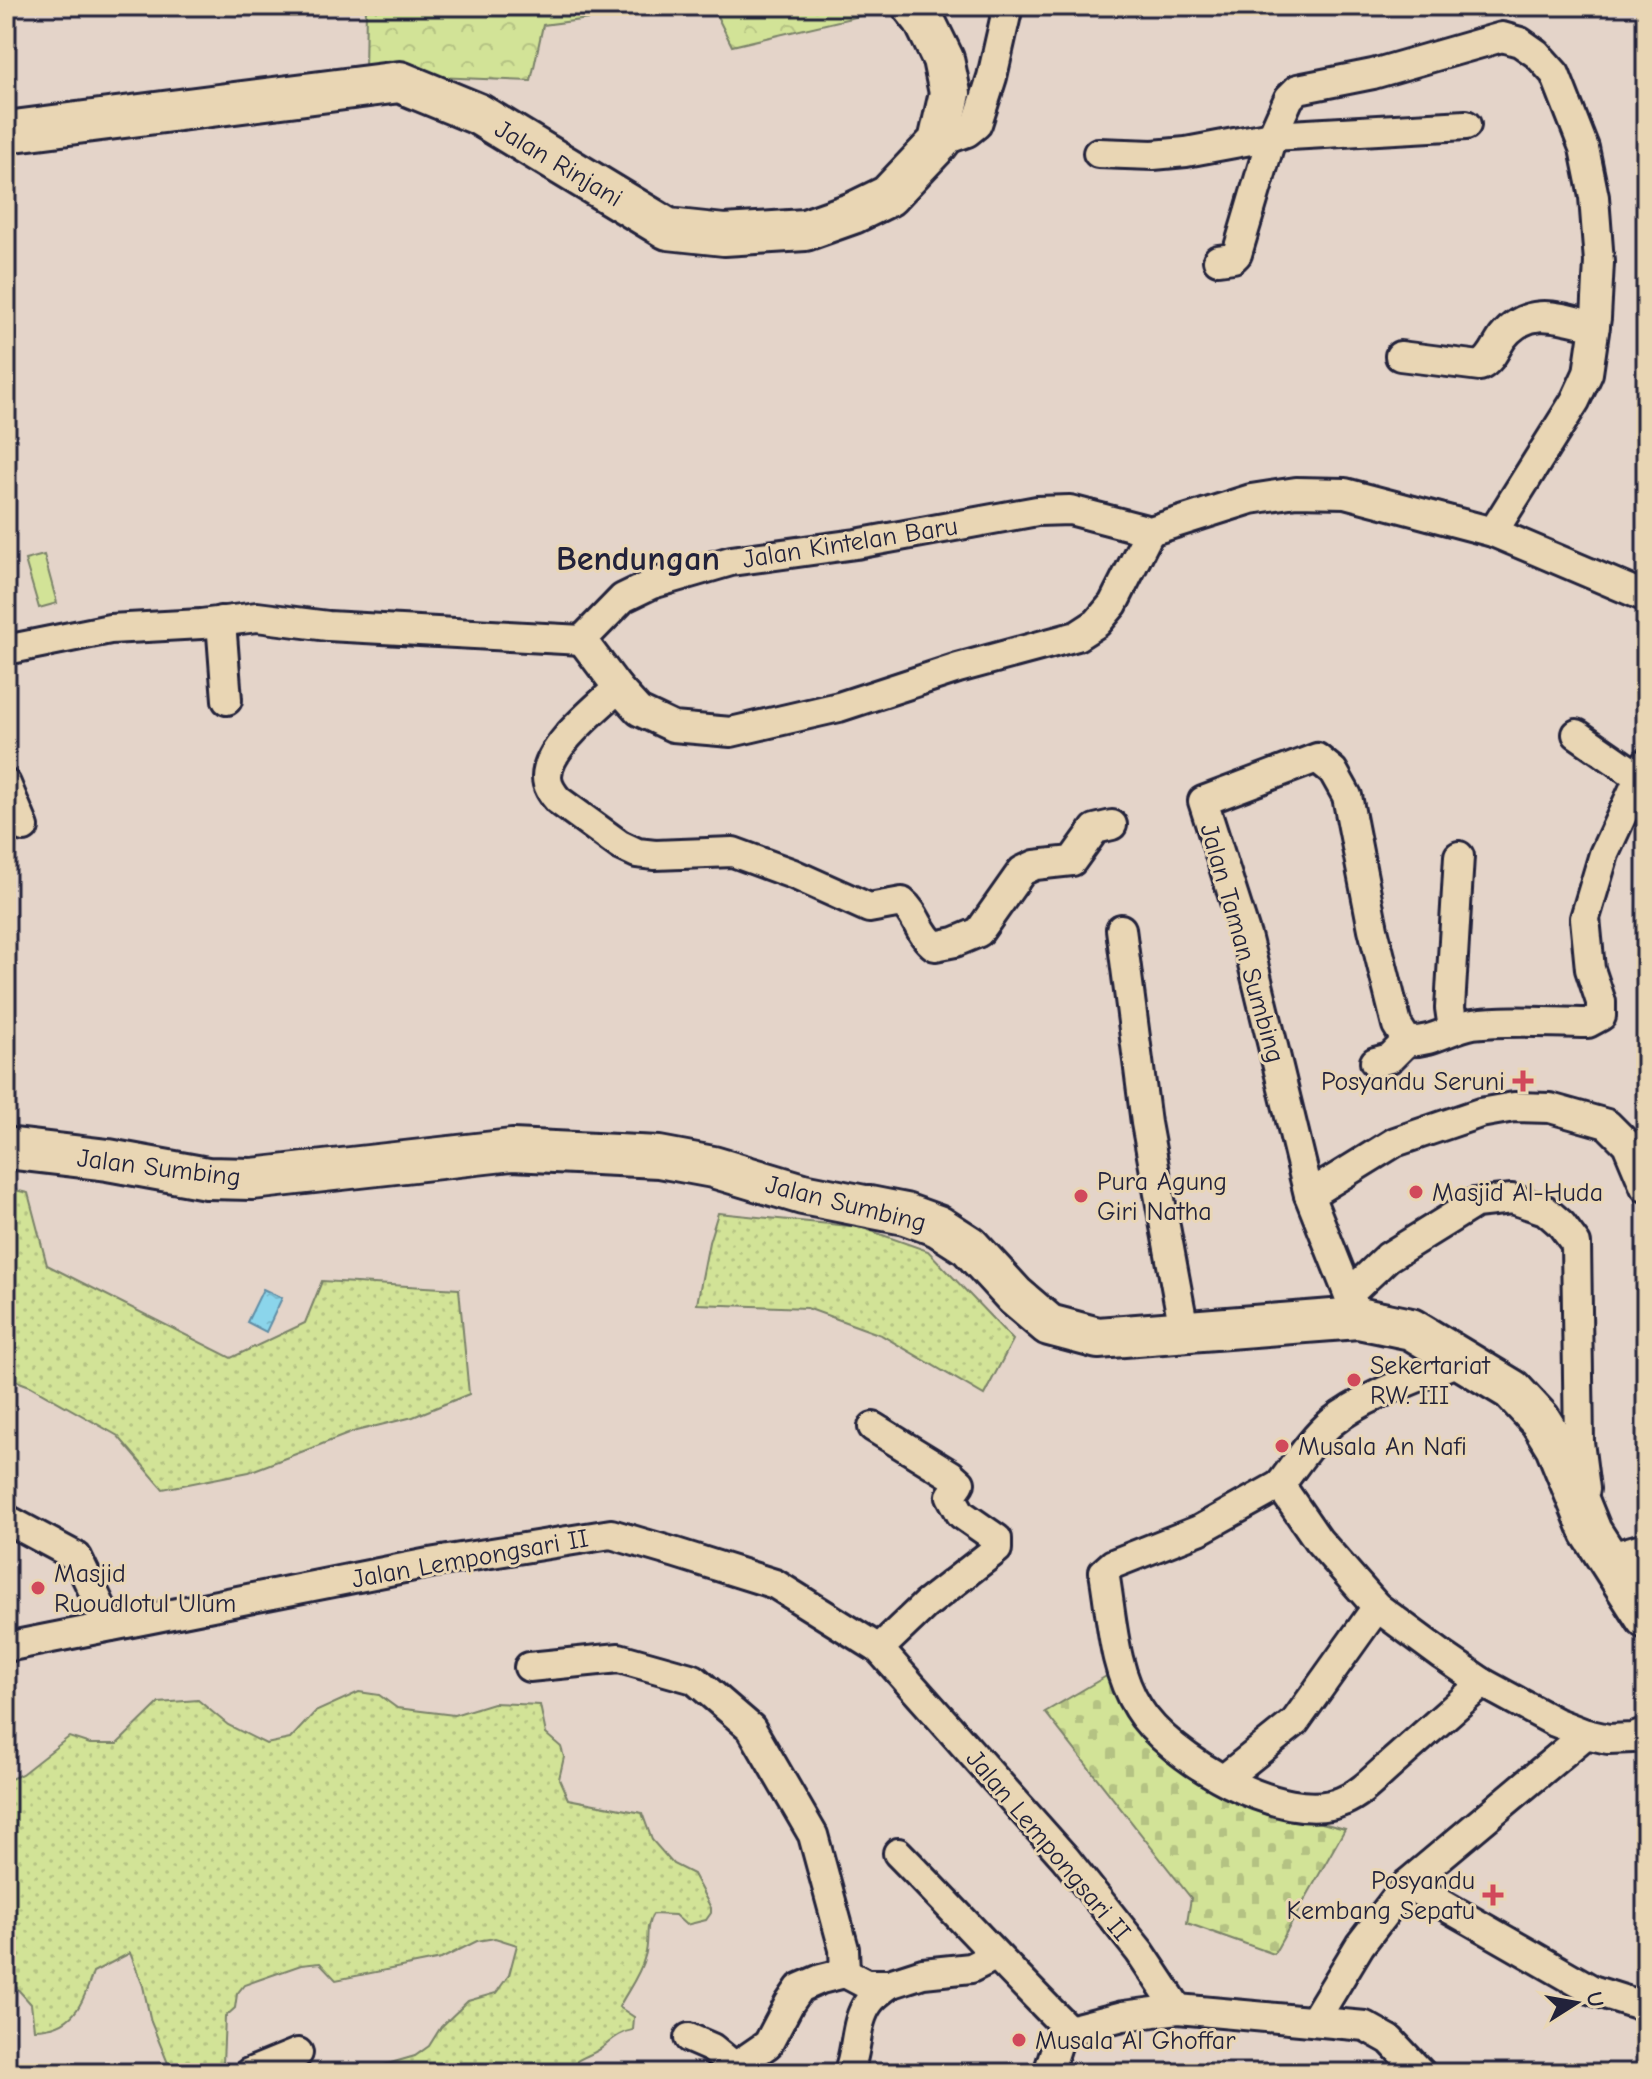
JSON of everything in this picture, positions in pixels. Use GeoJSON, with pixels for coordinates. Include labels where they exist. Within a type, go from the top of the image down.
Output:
{"type":"FeatureCollection","features":[{"type":"Feature","properties":{"kind":"street"},"geometry":{"type":"LineString","coordinates":[[913,6],[924,20],[943,59],[950,93],[939,142]]}},
{"type":"Feature","properties":{"kind":"street"},"geometry":{"type":"LineString","coordinates":[[939,142],[967,132],[977,124],[992,77],[1008,6]]}},
{"type":"Feature","properties":{"kind":"street"},"geometry":{"type":"LineString","coordinates":[[1218,260],[1233,258],[1237,254],[1272,136],[1289,98],[1298,89],[1373,74],[1502,37],[1520,42],[1537,54],[1555,74],[1584,148],[1594,197],[1599,262],[1595,326],[1588,373],[1575,401],[1493,532]]}},
{"type":"Feature","properties":{"kind":"street","name":"Jalan Rinjani"},"geometry":{"type":"LineString","coordinates":[[6,132],[400,82],[478,114],[668,229],[724,235],[805,230],[853,213],[888,196],[939,142]]}},
{"type":"Feature","properties":{"kind":"street"},"geometry":{"type":"LineString","coordinates":[[1098,153],[1153,155],[1272,136],[1466,125]]}},
{"type":"Feature","properties":{"kind":"street"},"geometry":{"type":"LineString","coordinates":[[1400,356],[1480,366],[1487,363],[1503,336],[1537,315],[1548,314],[1595,326]]}},
{"type":"Feature","properties":{"kind":"street"},"geometry":{"type":"LineString","coordinates":[[6,650],[110,629],[257,617],[328,626],[582,640],[639,711],[673,727],[731,732],[839,707],[958,668],[1077,636],[1097,623],[1113,604],[1150,531],[1251,499],[1308,492],[1345,493],[1493,532],[1646,597]]}},
{"type":"Feature","properties":{"kind":"street","name":"Jalan Kintelan Baru"},"geometry":{"type":"LineString","coordinates":[[582,640],[623,598],[652,584],[731,561],[856,544],[1037,511],[1070,510],[1150,531]]}},
{"type":"Feature","properties":{"kind":"street"},"geometry":{"type":"LineString","coordinates":[[221,621],[227,700]]}},
{"type":"Feature","properties":{"kind":"street"},"geometry":{"type":"LineString","coordinates":[[618,688],[563,741],[549,765],[547,779],[550,790],[558,800],[620,845],[637,853],[733,852],[793,874],[859,905],[878,908],[902,902],[911,909],[927,941],[935,946],[979,932],[1022,871],[1035,865],[1072,861],[1095,829],[1112,825]]}},
{"type":"Feature","properties":{"kind":"street"},"geometry":{"type":"LineString","coordinates":[[1375,1062],[1390,1058],[1407,1041],[1431,1040],[1453,1029],[1494,1023],[1588,1023],[1601,1016],[1590,969],[1585,918],[1604,854],[1643,770],[1577,734]]}},
{"type":"Feature","properties":{"kind":"street","name":"Jalan Taman Sumbing"},"geometry":{"type":"LineString","coordinates":[[1354,1306],[1309,1195],[1247,939],[1203,801],[1317,758],[1333,771],[1347,796],[1373,929],[1397,1025],[1407,1041]]}},
{"type":"Feature","properties":{"kind":"street"},"geometry":{"type":"LineString","coordinates":[[6,784],[24,827]]}},
{"type":"Feature","properties":{"kind":"street"},"geometry":{"type":"LineString","coordinates":[[1453,1029],[1450,1008],[1459,856]]}},
{"type":"Feature","properties":{"kind":"street"},"geometry":{"type":"LineString","coordinates":[[1121,929],[1146,1123],[1184,1330]]}},
{"type":"Feature","properties":{"kind":"street"},"geometry":{"type":"LineString","coordinates":[[1309,1195],[1395,1142],[1480,1113],[1514,1107],[1550,1108],[1607,1124],[1627,1144],[1645,1187]]}},
{"type":"Feature","properties":{"kind":"street","name":"Jalan Sumbing"},"geometry":{"type":"LineString","coordinates":[[6,1148],[108,1160],[207,1178],[252,1179],[512,1150],[659,1157],[713,1167],[803,1194],[905,1214],[938,1226],[969,1246],[1015,1296],[1049,1325],[1098,1338],[1138,1337],[1354,1306],[1411,1329],[1512,1390],[1540,1420],[1556,1446],[1599,1545],[1646,1618]]}},
{"type":"Feature","properties":{"kind":"street"},"geometry":{"type":"LineString","coordinates":[[1354,1306],[1388,1257],[1475,1203],[1512,1199],[1545,1210],[1576,1244],[1579,1442],[1599,1545],[1646,1547]]}},
{"type":"Feature","properties":{"kind":"street"},"geometry":{"type":"LineString","coordinates":[[1463,1359],[1353,1407],[1331,1423],[1307,1448],[1280,1485],[1199,1530],[1113,1564],[1104,1572],[1121,1671],[1138,1708],[1165,1742],[1224,1779],[1267,1799],[1327,1807],[1360,1792],[1483,1683]]}},
{"type":"Feature","properties":{"kind":"street"},"geometry":{"type":"LineString","coordinates":[[873,1427],[960,1483],[951,1496],[961,1514],[997,1539],[997,1549],[925,1605],[879,1649]]}},
{"type":"Feature","properties":{"kind":"street"},"geometry":{"type":"LineString","coordinates":[[1280,1485],[1318,1540],[1377,1607],[1483,1683],[1555,1722],[1586,1734],[1608,1739],[1633,1738],[1646,1733]]}},
{"type":"Feature","properties":{"kind":"street"},"geometry":{"type":"LineString","coordinates":[[6,1519],[77,1557],[110,1626]]}},
{"type":"Feature","properties":{"kind":"street","name":"Jalan Lempongsari II"},"geometry":{"type":"LineString","coordinates":[[6,1647],[429,1563],[611,1534],[775,1584],[879,1649],[1065,1858],[1140,1952],[1178,2009]]}},
{"type":"Feature","properties":{"kind":"street"},"geometry":{"type":"LineString","coordinates":[[1224,1779],[1295,1722],[1377,1607]]}},
{"type":"Feature","properties":{"kind":"street"},"geometry":{"type":"LineString","coordinates":[[529,1667],[619,1658],[694,1679],[751,1728],[813,1835],[844,1949],[845,1973]]}},
{"type":"Feature","properties":{"kind":"street"},"geometry":{"type":"LineString","coordinates":[[1314,2021],[1360,1945],[1407,1884],[1586,1734]]}},
{"type":"Feature","properties":{"kind":"street"},"geometry":{"type":"LineString","coordinates":[[898,1853],[1069,2030]]}},
{"type":"Feature","properties":{"kind":"street"},"geometry":{"type":"LineString","coordinates":[[1407,1884],[1592,1990],[1646,2007]]}},
{"type":"Feature","properties":{"kind":"street"},"geometry":{"type":"LineString","coordinates":[[689,2038],[712,2048],[731,2070],[768,2044],[800,1988],[845,1973],[866,1984],[889,1984],[923,1973],[971,1968],[995,1956]]}},
{"type":"Feature","properties":{"kind":"street"},"geometry":{"type":"LineString","coordinates":[[848,2073],[865,2009],[869,2001],[889,1984]]}},
{"type":"Feature","properties":{"kind":"street"},"geometry":{"type":"LineString","coordinates":[[1048,2073],[1059,2039],[1069,2030],[1123,2016],[1178,2009],[1365,2026],[1390,2040],[1421,2073]]}},
{"type":"Feature","properties":{"kind":"street"},"geometry":{"type":"LineString","coordinates":[[249,2073],[298,2053]]}},
{"type":"Feature","properties":{"kind":"green space"},"geometry":{"type":"Polygon","coordinates":[[[366,6],[688,6],[543,25],[531,81],[365,74],[366,6]]]}},
{"type":"Feature","properties":{"kind":"green space"},"geometry":{"type":"Polygon","coordinates":[[[712,6],[892,6],[894,8],[732,46],[712,6]]]}},
{"type":"Feature","properties":{"kind":"green space"},"geometry":{"type":"Polygon","coordinates":[[[44,555],[57,603],[39,608],[25,560],[44,555]]]}},
{"type":"Feature","properties":{"kind":"green space"},"geometry":{"type":"Polygon","coordinates":[[[6,1188],[28,1193],[47,1265],[231,1358],[305,1323],[322,1281],[459,1289],[469,1394],[413,1417],[356,1431],[249,1472],[163,1489],[118,1436],[30,1386],[6,1377],[6,1188]]]}},
{"type":"Feature","properties":{"kind":"green space"},"geometry":{"type":"Polygon","coordinates":[[[718,1213],[860,1227],[928,1251],[1013,1340],[984,1395],[881,1335],[807,1308],[697,1304],[718,1213]]]}},
{"type":"Feature","properties":{"kind":"green space"},"geometry":{"type":"Polygon","coordinates":[[[1110,1674],[1167,1755],[1287,1814],[1345,1829],[1274,1954],[1187,1923],[1191,1898],[1045,1712],[1110,1674]]]}},
{"type":"Feature","properties":{"kind":"green space"},"geometry":{"type":"Polygon","coordinates":[[[359,1692],[379,1695],[397,1708],[454,1715],[493,1703],[540,1705],[546,1734],[561,1747],[564,1757],[559,1779],[568,1799],[642,1813],[652,1840],[673,1864],[693,1874],[711,1913],[706,1920],[686,1925],[675,1915],[653,1914],[643,1963],[619,2007],[634,2017],[633,2030],[620,2034],[577,2061],[577,2073],[356,2073],[415,2056],[429,2046],[441,2027],[468,2001],[496,1993],[509,1975],[517,1945],[495,1938],[477,1941],[441,1959],[336,1980],[320,1963],[301,1965],[244,1985],[237,1994],[235,2008],[225,2017],[223,2063],[213,2073],[172,2073],[151,2022],[143,1986],[130,1953],[93,1972],[80,2005],[67,2020],[48,2028],[34,2029],[31,2004],[6,1976],[6,1781],[22,1774],[69,1737],[90,1744],[117,1744],[159,1703],[198,1700],[228,1725],[266,1744],[290,1739],[315,1712],[359,1692]]]}},
{"type":"Feature","properties":{"kind":"water"},"geometry":{"type":"Polygon","coordinates":[[[263,1289],[282,1298],[266,1332],[247,1322],[263,1289]]]}},
{"type":"Feature","properties":{"kind":"place","name":"Posyandu Seruni"},"geometry":{"type":"Point","coordinates":[1523,1081]}},
{"type":"Feature","properties":{"kind":"place","name":"Masjid Al-Huda"},"geometry":{"type":"Point","coordinates":[1416,1192]}},
{"type":"Feature","properties":{"kind":"place","name":"Pura Agung Giri Natha"},"geometry":{"type":"Point","coordinates":[1081,1196]}},
{"type":"Feature","properties":{"kind":"place","name":"Sekertariat RW. III"},"geometry":{"type":"Point","coordinates":[1354,1380]}},
{"type":"Feature","properties":{"kind":"place","name":"Musala An Nafi"},"geometry":{"type":"Point","coordinates":[1282,1446]}},
{"type":"Feature","properties":{"kind":"place","name":"Masjid Ruoudlotul Ulum"},"geometry":{"type":"Point","coordinates":[38,1588]}},
{"type":"Feature","properties":{"kind":"place","name":"Posyandu Kembang Sepatu"},"geometry":{"type":"Point","coordinates":[1493,1895]}},
{"type":"Feature","properties":{"kind":"place","name":"Musala Al Ghoffar"},"geometry":{"type":"Point","coordinates":[1019,2040]}},
{"type":"Feature","properties":{"kind":"district","name":"Bendungan"},"geometry":{"type":"Point","coordinates":[638,558]}}]}
